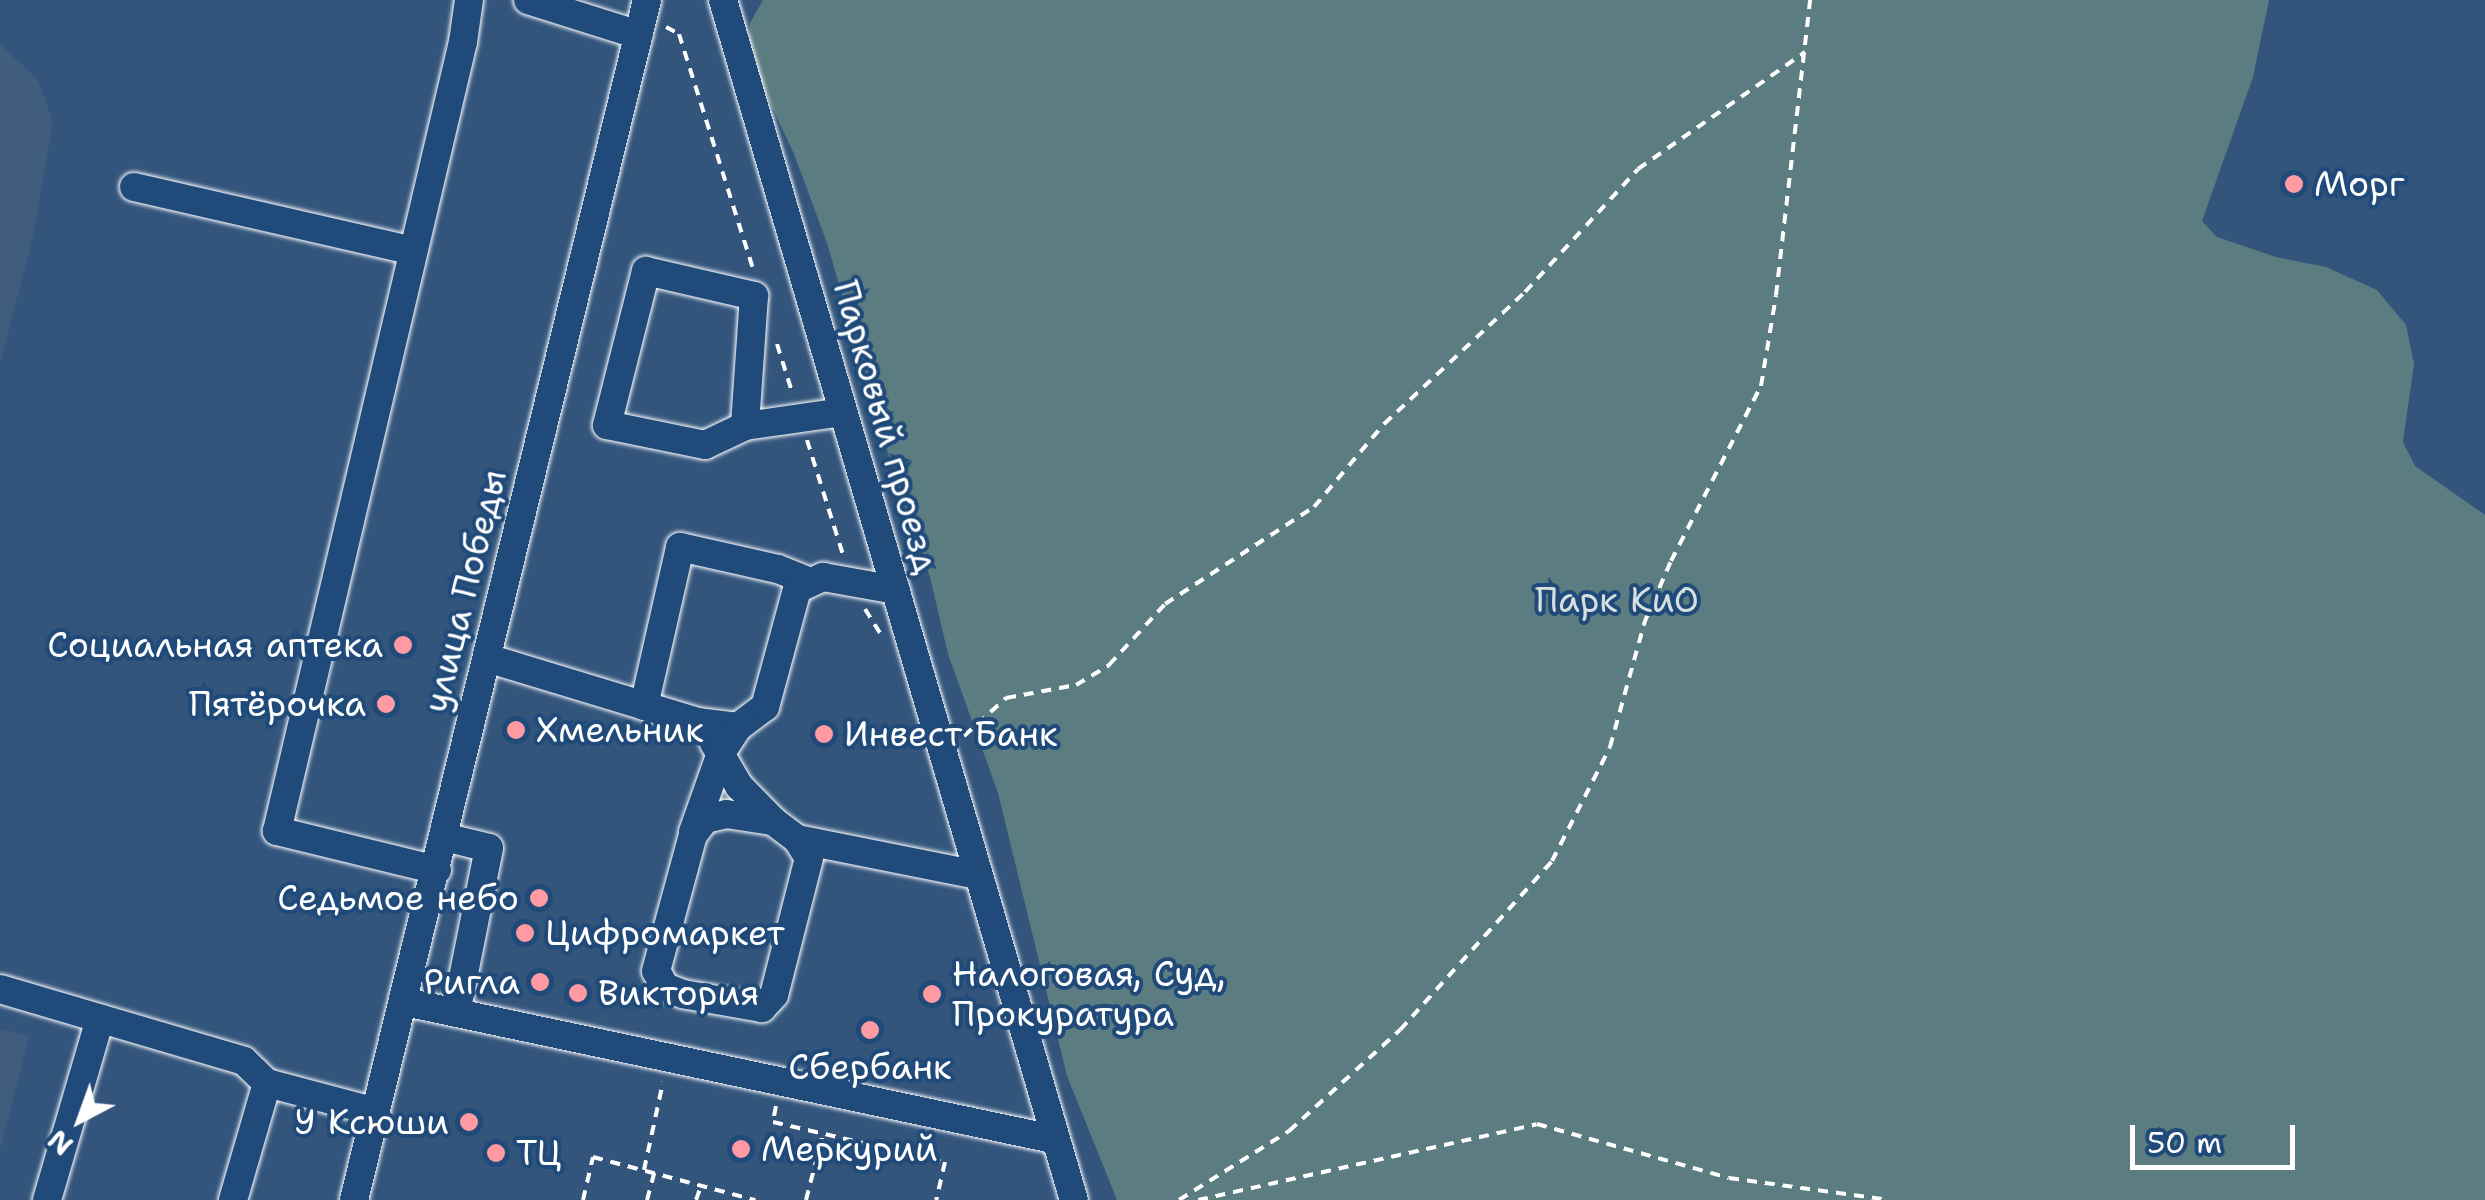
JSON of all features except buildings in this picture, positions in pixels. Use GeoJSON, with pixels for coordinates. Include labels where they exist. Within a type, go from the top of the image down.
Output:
{"type":"FeatureCollection","features":[{"type":"Feature","properties":{"kind":"street"},"geometry":{"type":"LineString","coordinates":[[436,870],[276,831],[469,0]]}},
{"type":"Feature","properties":{"kind":"street"},"geometry":{"type":"LineString","coordinates":[[528,0],[652,30]]}},
{"type":"Feature","properties":{"kind":"street","name":"улица Победы"},"geometry":{"type":"LineString","coordinates":[[354,1200],[487,658],[652,30],[647,0]]}},
{"type":"Feature","properties":{"kind":"street","name":"Парковый проезд"},"geometry":{"type":"LineString","coordinates":[[724,0],[1053,1139],[1074,1200]]}},
{"type":"Feature","properties":{"kind":"street"},"geometry":{"type":"LineString","coordinates":[[134,187],[413,251]]}},
{"type":"Feature","properties":{"kind":"street"},"geometry":{"type":"LineString","coordinates":[[745,426],[754,296],[646,271],[606,426],[705,445],[745,426],[842,412]]}},
{"type":"Feature","properties":{"kind":"street"},"geometry":{"type":"LineString","coordinates":[[644,706],[680,547],[778,569],[808,581]]}},
{"type":"Feature","properties":{"kind":"street"},"geometry":{"type":"LineString","coordinates":[[697,722],[721,753],[739,786],[797,839],[809,858],[774,995],[762,1008],[684,994],[666,987],[656,971],[692,834],[721,753],[738,727],[765,707],[798,590],[808,581],[824,577],[896,590]]}},
{"type":"Feature","properties":{"kind":"street"},"geometry":{"type":"LineString","coordinates":[[487,658],[697,722],[738,727]]}},
{"type":"Feature","properties":{"kind":"street"},"geometry":{"type":"LineString","coordinates":[[692,834],[706,819],[726,814],[773,821]]}},
{"type":"Feature","properties":{"kind":"street"},"geometry":{"type":"LineString","coordinates":[[444,837],[489,848],[456,1014]]}},
{"type":"Feature","properties":{"kind":"street"},"geometry":{"type":"LineString","coordinates":[[797,839],[977,875]]}},
{"type":"Feature","properties":{"kind":"street"},"geometry":{"type":"LineString","coordinates":[[0,989],[244,1061],[268,1083],[376,1112]]}},
{"type":"Feature","properties":{"kind":"street"},"geometry":{"type":"LineString","coordinates":[[404,1002],[1053,1139]]}},
{"type":"Feature","properties":{"kind":"street"},"geometry":{"type":"LineString","coordinates":[[47,1200],[100,1019]]}},
{"type":"Feature","properties":{"kind":"street"},"geometry":{"type":"LineString","coordinates":[[233,1200],[268,1083]]}},
{"type":"Feature","properties":{"kind":"path"},"geometry":{"type":"LineString","coordinates":[[1179,1200],[1288,1131],[1316,1106],[1458,969],[1552,861],[1610,747],[1645,621],[1671,561],[1761,386],[1810,0]]}},
{"type":"Feature","properties":{"kind":"path"},"geometry":{"type":"LineString","coordinates":[[652,30],[679,34],[754,272]]}},
{"type":"Feature","properties":{"kind":"path"},"geometry":{"type":"LineString","coordinates":[[977,720],[1006,698],[1076,685],[1109,665],[1164,604],[1314,508],[1384,424],[1525,292],[1638,169],[1804,52]]}},
{"type":"Feature","properties":{"kind":"path"},"geometry":{"type":"LineString","coordinates":[[771,327],[852,582],[883,638]]}},
{"type":"Feature","properties":{"kind":"path"},"geometry":{"type":"LineString","coordinates":[[644,1170],[668,1058]]}},
{"type":"Feature","properties":{"kind":"path"},"geometry":{"type":"LineString","coordinates":[[772,1122],[945,1162],[936,1200]]}},
{"type":"Feature","properties":{"kind":"path"},"geometry":{"type":"LineString","coordinates":[[1198,1200],[1537,1124],[1729,1178],[1888,1200]]}},
{"type":"Feature","properties":{"kind":"path"},"geometry":{"type":"LineString","coordinates":[[806,1200],[823,1134]]}},
{"type":"Feature","properties":{"kind":"path"},"geometry":{"type":"LineString","coordinates":[[583,1200],[593,1157],[755,1200]]}},
{"type":"Feature","properties":{"kind":"path"},"geometry":{"type":"LineString","coordinates":[[648,1200],[654,1174]]}},
{"type":"Feature","properties":{"kind":"path"},"geometry":{"type":"LineString","coordinates":[[696,1200],[700,1186]]}},
{"type":"Feature","properties":{"kind":"shaded area"},"geometry":{"type":"Polygon","coordinates":[[[0,44],[38,80],[53,123],[32,240],[0,364],[0,44]]]}},
{"type":"Feature","properties":{"kind":"shaded area"},"geometry":{"type":"Polygon","coordinates":[[[0,1029],[29,1036],[0,1150],[0,1029]]]}},
{"type":"Feature","properties":{"kind":"green space","name":"Парк КиО"},"geometry":{"type":"Polygon","coordinates":[[[763,0],[2269,0],[2253,77],[2202,221],[2217,237],[2276,257],[2326,267],[2377,290],[2406,325],[2414,364],[2403,442],[2415,466],[2485,515],[2485,1200],[1117,1200],[1067,1076],[998,793],[948,654],[930,577],[899,491],[827,243],[794,154],[749,57],[750,23],[763,0]]]}},
{"type":"Feature","properties":{"kind":"place","name":"Морг"},"geometry":{"type":"Point","coordinates":[2294,184]}},
{"type":"Feature","properties":{"kind":"place","name":"Социальная аптека"},"geometry":{"type":"Point","coordinates":[403,645]}},
{"type":"Feature","properties":{"kind":"place","name":"Пятёрочка"},"geometry":{"type":"Point","coordinates":[386,704]}},
{"type":"Feature","properties":{"kind":"place","name":"Хмельник"},"geometry":{"type":"Point","coordinates":[516,730]}},
{"type":"Feature","properties":{"kind":"place","name":"Инвест Банк"},"geometry":{"type":"Point","coordinates":[824,734]}},
{"type":"Feature","properties":{"kind":"place","name":"Седьмое небо"},"geometry":{"type":"Point","coordinates":[539,898]}},
{"type":"Feature","properties":{"kind":"place","name":"Цифромаркет"},"geometry":{"type":"Point","coordinates":[525,933]}},
{"type":"Feature","properties":{"kind":"place","name":"Ригла"},"geometry":{"type":"Point","coordinates":[540,982]}},
{"type":"Feature","properties":{"kind":"place","name":"Виктория"},"geometry":{"type":"Point","coordinates":[578,993]}},
{"type":"Feature","properties":{"kind":"place","name":"Налоговая, Суд, Прокуратура"},"geometry":{"type":"Point","coordinates":[932,994]}},
{"type":"Feature","properties":{"kind":"place","name":"Сбербанк"},"geometry":{"type":"Point","coordinates":[870,1030]}},
{"type":"Feature","properties":{"kind":"place","name":"У Ксюши"},"geometry":{"type":"Point","coordinates":[469,1122]}},
{"type":"Feature","properties":{"kind":"place","name":"Меркурий"},"geometry":{"type":"Point","coordinates":[741,1149]}},
{"type":"Feature","properties":{"kind":"place","name":"ТЦ"},"geometry":{"type":"Point","coordinates":[496,1153]}}]}
